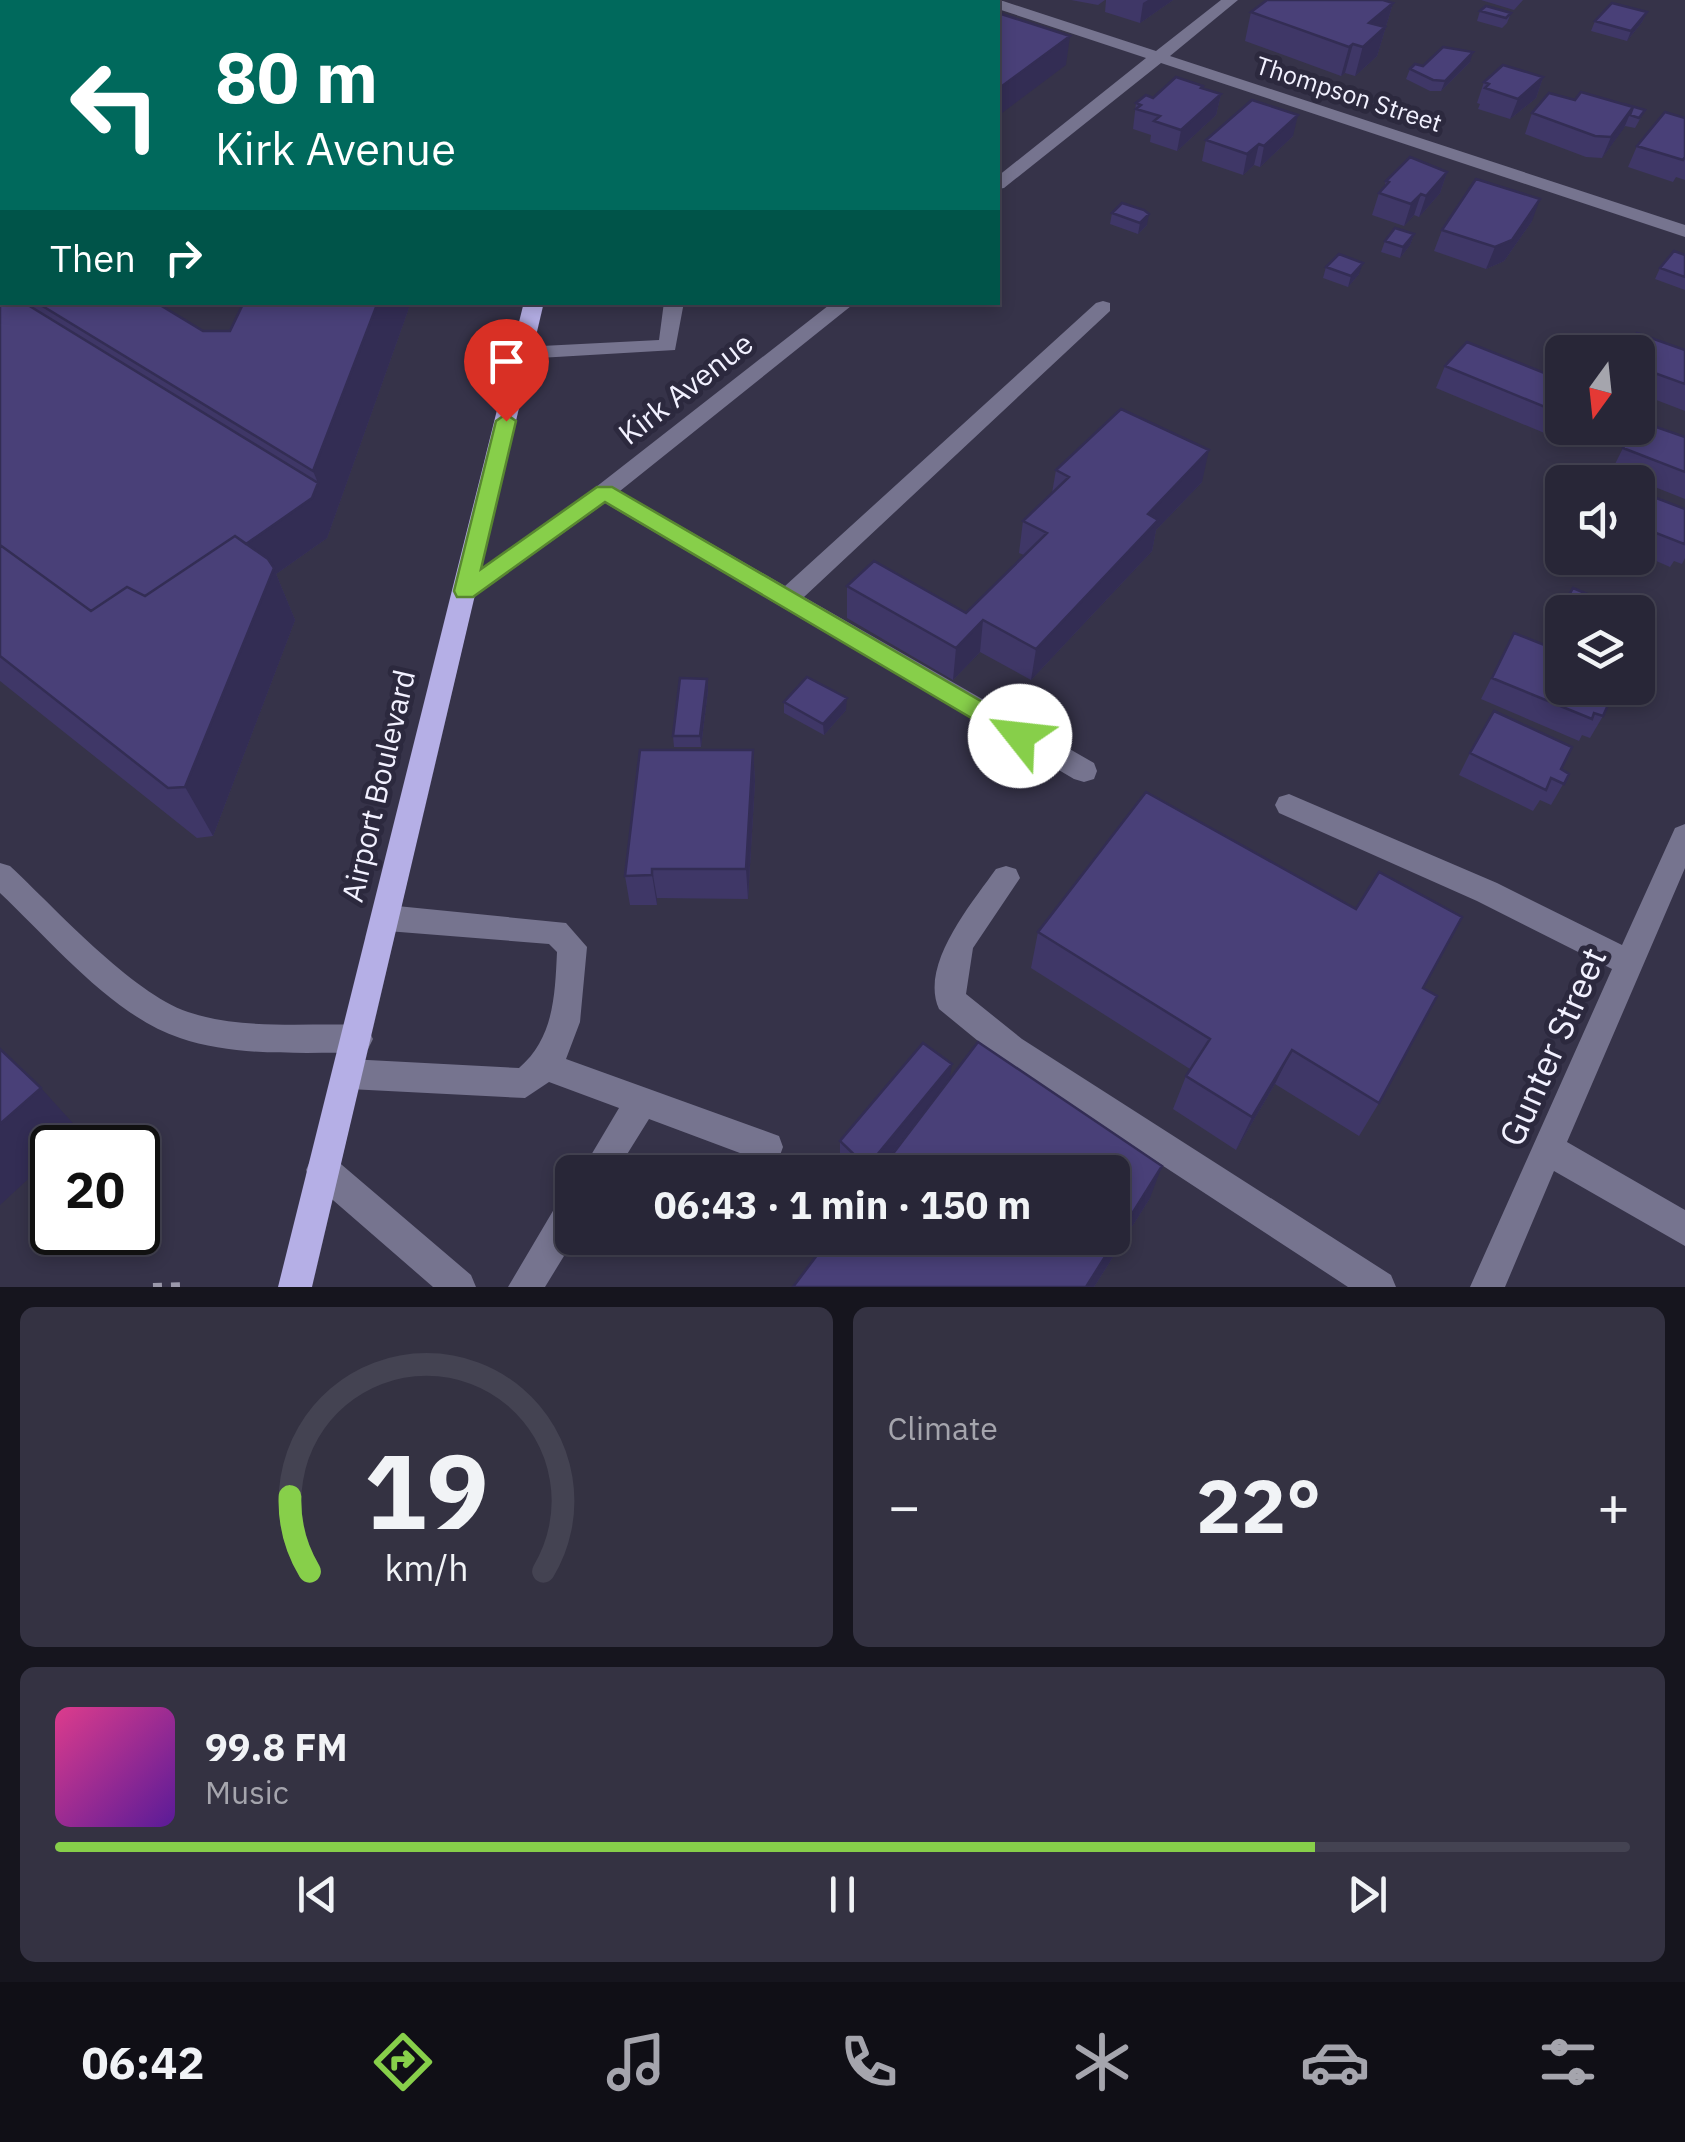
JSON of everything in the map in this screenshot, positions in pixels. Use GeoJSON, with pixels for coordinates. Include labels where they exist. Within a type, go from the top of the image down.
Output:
{"type":"FeatureCollection","features":[{"type":"Feature","properties":{"kind":"main road","name":"Airport Boulevard"},"geometry":{"type":"LineString","coordinates":[[295,1287],[533,305]]}},
{"type":"Feature","properties":{"kind":"street"},"geometry":{"type":"LineString","coordinates":[[1000,180],[1230,0]]}},
{"type":"Feature","properties":{"kind":"street","name":"Thompson Street"},"geometry":{"type":"LineString","coordinates":[[1000,5],[1685,231]]}},
{"type":"Feature","properties":{"kind":"street"},"geometry":{"type":"LineString","coordinates":[[1000,26],[1022,12]]}},
{"type":"Feature","properties":{"kind":"street"},"geometry":{"type":"LineString","coordinates":[[522,353],[668,346],[674,305]]}},
{"type":"Feature","properties":{"kind":"street","name":"Kirk Avenue"},"geometry":{"type":"LineString","coordinates":[[465,591],[604,492],[842,305]]}},
{"type":"Feature","properties":{"kind":"street"},"geometry":{"type":"LineString","coordinates":[[786,599],[1103,307]]}},
{"type":"Feature","properties":{"kind":"street"},"geometry":{"type":"LineString","coordinates":[[604,492],[1084,771]]}},
{"type":"Feature","properties":{"kind":"street"},"geometry":{"type":"LineString","coordinates":[[1288,804],[1488,892],[1631,964]]}},
{"type":"Feature","properties":{"kind":"street","name":"Gunter Street"},"geometry":{"type":"LineString","coordinates":[[1488,1287],[1685,836]]}},
{"type":"Feature","properties":{"kind":"street"},"geometry":{"type":"LineString","coordinates":[[0,875],[142,1002],[182,1024],[253,1036],[357,1039]]}},
{"type":"Feature","properties":{"kind":"street"},"geometry":{"type":"LineString","coordinates":[[1006,878],[959,944],[950,999],[1010,1049],[1379,1287]]}},
{"type":"Feature","properties":{"kind":"street"},"geometry":{"type":"LineString","coordinates":[[349,1074],[525,1083],[547,1067],[561,1045],[572,947],[556,932],[386,918]]}},
{"type":"Feature","properties":{"kind":"street"},"geometry":{"type":"LineString","coordinates":[[547,1067],[766,1148]]}},
{"type":"Feature","properties":{"kind":"street"},"geometry":{"type":"LineString","coordinates":[[608,1155],[642,1101]]}},
{"type":"Feature","properties":{"kind":"street"},"geometry":{"type":"LineString","coordinates":[[1549,1150],[1685,1229]]}},
{"type":"Feature","properties":{"kind":"street"},"geometry":{"type":"LineString","coordinates":[[324,1170],[459,1287]]}},
{"type":"Feature","properties":{"kind":"street"},"geometry":{"type":"LineString","coordinates":[[524,1287],[555,1239]]}},
{"type":"Feature","properties":{"kind":"path"},"geometry":{"type":"LineString","coordinates":[[153,1287],[187,1286]]}},
{"type":"Feature","properties":{"kind":"building"},"geometry":{"type":"Polygon","coordinates":[[[1267,0],[1393,3],[1369,23],[1385,27],[1363,47],[1349,47],[1251,12],[1267,0]]]}},
{"type":"Feature","properties":{"kind":"building"},"geometry":{"type":"Polygon","coordinates":[[[1612,3],[1647,12],[1631,31],[1595,21],[1612,3]]]}},
{"type":"Feature","properties":{"kind":"building"},"geometry":{"type":"Polygon","coordinates":[[[1486,6],[1511,13],[1506,18],[1480,11],[1486,6]]]}},
{"type":"Feature","properties":{"kind":"building"},"geometry":{"type":"Polygon","coordinates":[[[1000,14],[1070,36],[1000,88],[1000,14]]]}},
{"type":"Feature","properties":{"kind":"building"},"geometry":{"type":"Polygon","coordinates":[[[1443,47],[1473,52],[1445,81],[1410,69],[1415,64],[1423,66],[1443,47]]]}},
{"type":"Feature","properties":{"kind":"building"},"geometry":{"type":"Polygon","coordinates":[[[1503,65],[1543,77],[1518,99],[1485,88],[1489,84],[1484,82],[1503,65]]]}},
{"type":"Feature","properties":{"kind":"building"},"geometry":{"type":"Polygon","coordinates":[[[1176,77],[1221,94],[1181,130],[1154,121],[1160,116],[1136,109],[1141,105],[1136,103],[1146,95],[1153,98],[1176,77]]]}},
{"type":"Feature","properties":{"kind":"building"},"geometry":{"type":"Polygon","coordinates":[[[1581,92],[1633,107],[1611,137],[1595,136],[1532,113],[1549,93],[1575,100],[1581,92]]]}},
{"type":"Feature","properties":{"kind":"building"},"geometry":{"type":"Polygon","coordinates":[[[1252,100],[1298,115],[1264,146],[1259,144],[1247,154],[1206,140],[1252,100]]]}},
{"type":"Feature","properties":{"kind":"building"},"geometry":{"type":"Polygon","coordinates":[[[1624,104],[1645,110],[1639,118],[1630,115],[1633,107],[1624,104]]]}},
{"type":"Feature","properties":{"kind":"building"},"geometry":{"type":"Polygon","coordinates":[[[1665,112],[1685,118],[1683,160],[1637,146],[1665,112]]]}},
{"type":"Feature","properties":{"kind":"building"},"geometry":{"type":"Polygon","coordinates":[[[1410,157],[1447,172],[1426,196],[1421,194],[1411,204],[1379,193],[1389,182],[1386,181],[1410,157]]]}},
{"type":"Feature","properties":{"kind":"building"},"geometry":{"type":"Polygon","coordinates":[[[1476,179],[1540,199],[1512,240],[1495,247],[1442,230],[1476,179]]]}},
{"type":"Feature","properties":{"kind":"building"},"geometry":{"type":"Polygon","coordinates":[[[1122,203],[1149,214],[1140,223],[1112,213],[1122,203]]]}},
{"type":"Feature","properties":{"kind":"building"},"geometry":{"type":"Polygon","coordinates":[[[1395,228],[1414,234],[1403,247],[1385,241],[1395,228]]]}},
{"type":"Feature","properties":{"kind":"building"},"geometry":{"type":"Polygon","coordinates":[[[1674,251],[1685,255],[1685,277],[1660,268],[1674,251]]]}},
{"type":"Feature","properties":{"kind":"building"},"geometry":{"type":"Polygon","coordinates":[[[1339,254],[1363,263],[1351,276],[1326,267],[1339,254]]]}},
{"type":"Feature","properties":{"kind":"building"},"geometry":{"type":"Polygon","coordinates":[[[28,305],[318,483],[312,498],[246,544],[235,536],[145,596],[127,587],[91,611],[0,545],[0,306],[28,305]]]}},
{"type":"Feature","properties":{"kind":"building"},"geometry":{"type":"Polygon","coordinates":[[[41,305],[160,305],[203,331],[230,331],[243,305],[377,305],[313,471],[41,305]]]}},
{"type":"Feature","properties":{"kind":"building"},"geometry":{"type":"Polygon","coordinates":[[[1655,339],[1685,350],[1685,384],[1655,373],[1655,339]]]}},
{"type":"Feature","properties":{"kind":"building"},"geometry":{"type":"Polygon","coordinates":[[[1467,342],[1545,373],[1545,407],[1445,366],[1467,342]]]}},
{"type":"Feature","properties":{"kind":"building"},"geometry":{"type":"Polygon","coordinates":[[[1121,409],[1209,450],[1148,514],[1158,520],[1036,649],[983,620],[956,648],[847,586],[874,561],[966,613],[1047,533],[1023,521],[1069,477],[1056,470],[1121,409]]]}},
{"type":"Feature","properties":{"kind":"building"},"geometry":{"type":"Polygon","coordinates":[[[1655,427],[1685,437],[1685,472],[1623,448],[1655,445],[1655,427]]]}},
{"type":"Feature","properties":{"kind":"building"},"geometry":{"type":"Polygon","coordinates":[[[1655,498],[1685,509],[1684,544],[1655,533],[1655,498]]]}},
{"type":"Feature","properties":{"kind":"building"},"geometry":{"type":"Polygon","coordinates":[[[235,536],[268,559],[274,568],[185,787],[168,788],[0,656],[0,545],[91,611],[127,587],[145,596],[235,536]]]}},
{"type":"Feature","properties":{"kind":"building"},"geometry":{"type":"Polygon","coordinates":[[[1573,588],[1590,595],[1569,595],[1573,588]]]}},
{"type":"Feature","properties":{"kind":"building"},"geometry":{"type":"Polygon","coordinates":[[[1514,633],[1545,645],[1545,700],[1492,678],[1514,633]]]}},
{"type":"Feature","properties":{"kind":"building"},"geometry":{"type":"Polygon","coordinates":[[[807,677],[847,698],[823,724],[784,702],[807,677]]]}},
{"type":"Feature","properties":{"kind":"building"},"geometry":{"type":"Polygon","coordinates":[[[680,678],[707,679],[700,736],[673,736],[680,678]]]}},
{"type":"Feature","properties":{"kind":"building"},"geometry":{"type":"Polygon","coordinates":[[[1558,705],[1608,705],[1603,716],[1594,713],[1592,719],[1558,705]]]}},
{"type":"Feature","properties":{"kind":"building"},"geometry":{"type":"Polygon","coordinates":[[[1494,711],[1572,747],[1561,769],[1569,774],[1564,784],[1551,778],[1546,790],[1470,753],[1494,711]]]}},
{"type":"Feature","properties":{"kind":"building"},"geometry":{"type":"Polygon","coordinates":[[[640,750],[753,750],[746,869],[652,869],[652,875],[625,876],[640,750]]]}},
{"type":"Feature","properties":{"kind":"building"},"geometry":{"type":"Polygon","coordinates":[[[1146,792],[1356,909],[1379,872],[1462,917],[1423,988],[1437,996],[1379,1103],[1292,1050],[1252,1117],[1186,1076],[1210,1039],[1038,932],[1146,792]]]}},
{"type":"Feature","properties":{"kind":"building"},"geometry":{"type":"Polygon","coordinates":[[[978,1042],[1162,1166],[1130,1217],[1130,1155],[892,1155],[978,1042]]]}},
{"type":"Feature","properties":{"kind":"building"},"geometry":{"type":"Polygon","coordinates":[[[923,1043],[952,1064],[877,1155],[855,1155],[840,1141],[923,1043]]]}},
{"type":"Feature","properties":{"kind":"building"},"geometry":{"type":"Polygon","coordinates":[[[0,1049],[41,1088],[0,1124],[0,1049]]]}},
{"type":"Feature","properties":{"kind":"building"},"geometry":{"type":"Polygon","coordinates":[[[817,1255],[1106,1255],[1086,1287],[793,1287],[817,1255]]]}},
{"type":"Feature","properties":{"kind":"route"},"geometry":{"type":"LineString","coordinates":[[506,421],[465,591],[604,492],[1020,736]]}}]}
